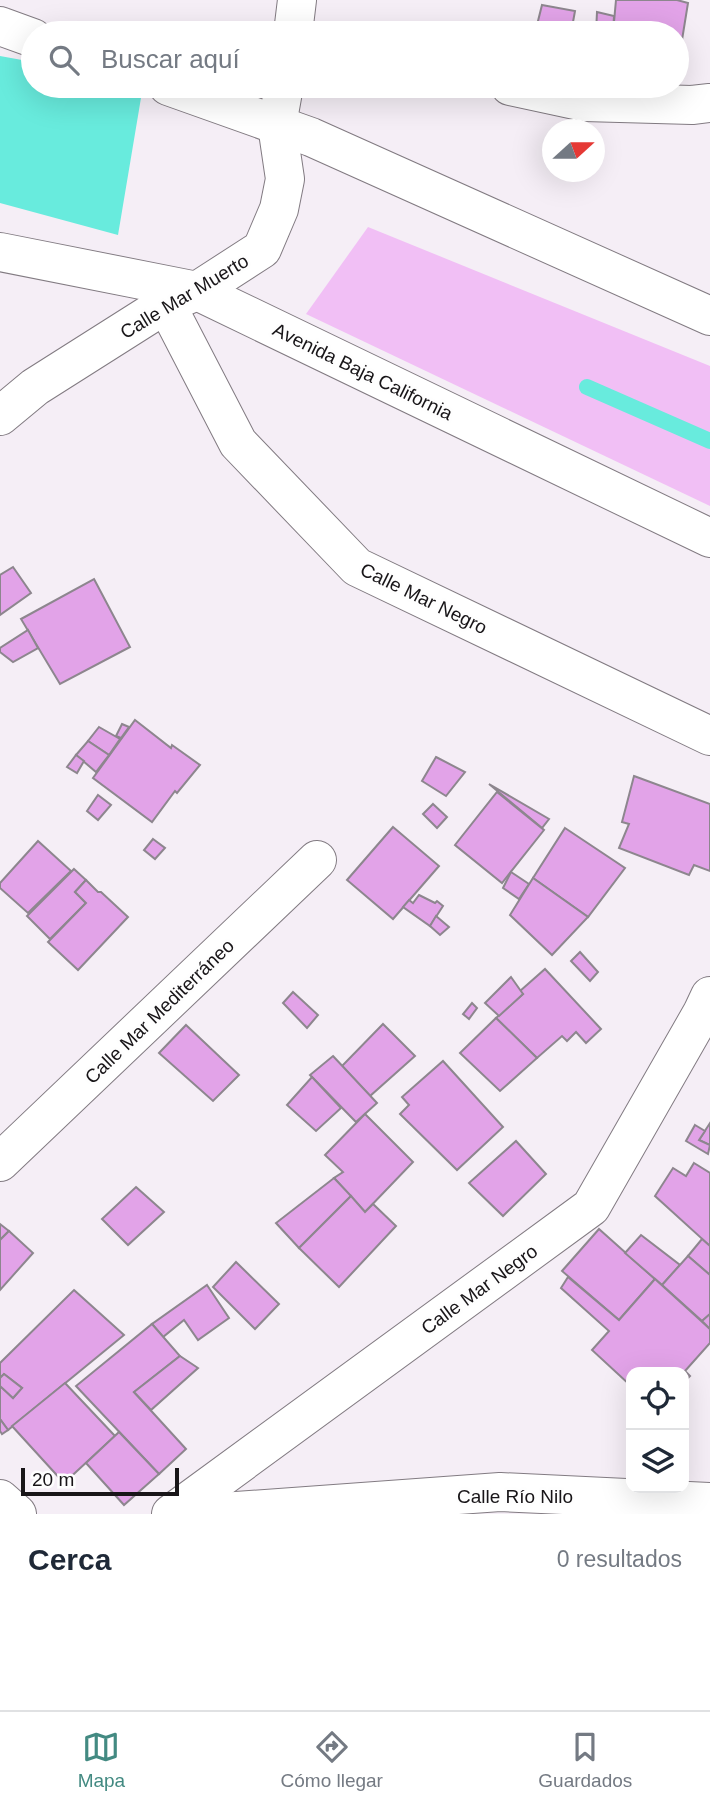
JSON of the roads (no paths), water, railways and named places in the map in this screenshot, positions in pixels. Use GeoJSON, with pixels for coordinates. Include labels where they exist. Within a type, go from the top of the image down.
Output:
{"type":"FeatureCollection","features":[{"type":"Feature","properties":{"kind":"street"},"geometry":{"type":"LineString","coordinates":[[294,21],[297,0]]}},
{"type":"Feature","properties":{"kind":"street"},"geometry":{"type":"LineString","coordinates":[[0,26],[21,34]]}},
{"type":"Feature","properties":{"kind":"street"},"geometry":{"type":"LineString","coordinates":[[202,98],[311,137],[710,316]]}},
{"type":"Feature","properties":{"kind":"street","name":"Calle Mar Muerto"},"geometry":{"type":"LineString","coordinates":[[0,416],[35,387],[262,249],[279,209],[285,179],[277,125],[282,98]]}},
{"type":"Feature","properties":{"kind":"street"},"geometry":{"type":"LineString","coordinates":[[566,98],[584,102],[692,105],[710,103]]}},
{"type":"Feature","properties":{"kind":"street","name":"Avenida Baja California"},"geometry":{"type":"LineString","coordinates":[[0,253],[182,298],[710,538]]}},
{"type":"Feature","properties":{"kind":"street","name":"Calle Mar Negro"},"geometry":{"type":"LineString","coordinates":[[182,298],[238,443],[356,567],[710,736]]}},
{"type":"Feature","properties":{"kind":"street","name":"Calle Mar Mediterráneo"},"geometry":{"type":"LineString","coordinates":[[0,1162],[317,860]]}},
{"type":"Feature","properties":{"kind":"street","name":"Calle Mar Negro"},"geometry":{"type":"LineString","coordinates":[[171,1514],[591,1207],[710,996]]}},
{"type":"Feature","properties":{"kind":"street","name":"Calle Río Nilo"},"geometry":{"type":"LineString","coordinates":[[194,1514],[500,1492],[710,1502]]}},
{"type":"Feature","properties":{"kind":"street"},"geometry":{"type":"LineString","coordinates":[[0,1499],[17,1514]]}},
{"type":"Feature","properties":{"kind":"waterway"},"geometry":{"type":"LineString","coordinates":[[587,387],[710,441]]}}]}
